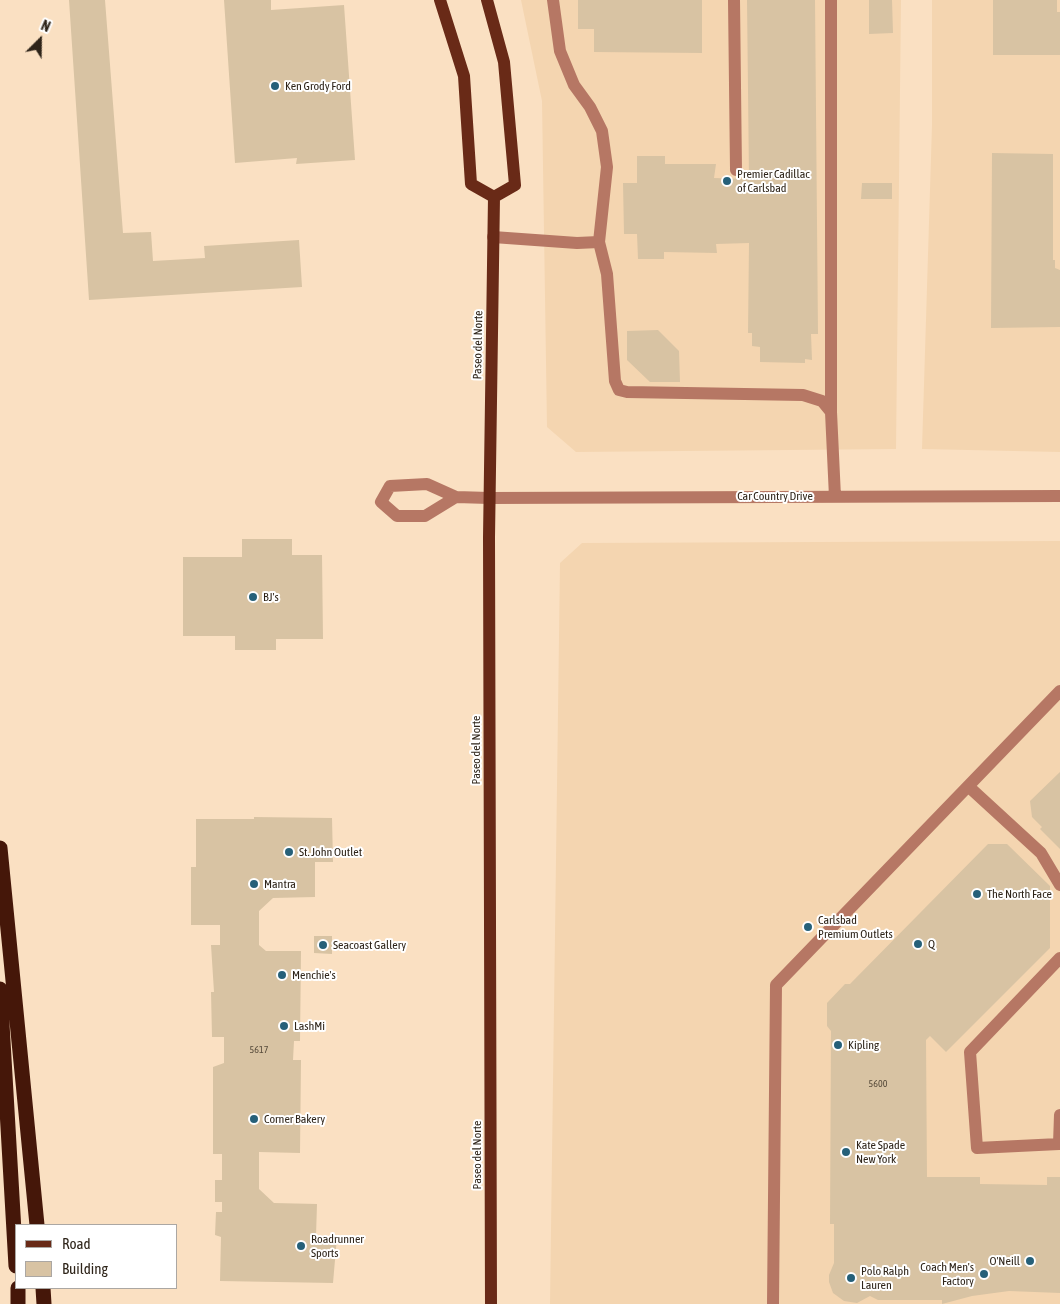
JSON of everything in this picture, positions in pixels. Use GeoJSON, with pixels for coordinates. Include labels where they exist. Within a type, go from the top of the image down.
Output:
{"type":"FeatureCollection","features":[{"type":"Feature","properties":{"kind":"highway"},"geometry":{"type":"LineString","coordinates":[[0,848],[36,1224]]}},
{"type":"Feature","properties":{"kind":"highway"},"geometry":{"type":"LineString","coordinates":[[0,989],[15,1249]]}},
{"type":"Feature","properties":{"kind":"highway"},"geometry":{"type":"LineString","coordinates":[[18,1289],[18,1304]]}},
{"type":"Feature","properties":{"kind":"highway"},"geometry":{"type":"LineString","coordinates":[[42,1289],[44,1304]]}},
{"type":"Feature","properties":{"kind":"main road"},"geometry":{"type":"LineString","coordinates":[[440,0],[464,76],[471,184],[494,197],[515,185],[504,62],[487,0]]}},
{"type":"Feature","properties":{"kind":"main road","name":"Paseo del Norte"},"geometry":{"type":"LineString","coordinates":[[491,1304],[490,498],[494,197]]}},
{"type":"Feature","properties":{"kind":"street"},"geometry":{"type":"LineString","coordinates":[[553,0],[560,51],[574,85],[590,107],[602,132],[607,167],[599,242],[607,274],[614,381],[619,390],[627,392],[803,395],[822,401],[831,412]]}},
{"type":"Feature","properties":{"kind":"street"},"geometry":{"type":"LineString","coordinates":[[734,0],[736,170]]}},
{"type":"Feature","properties":{"kind":"street"},"geometry":{"type":"LineString","coordinates":[[831,0],[831,412],[835,497]]}},
{"type":"Feature","properties":{"kind":"street"},"geometry":{"type":"LineString","coordinates":[[493,237],[577,243],[599,242]]}},
{"type":"Feature","properties":{"kind":"street","name":"Car Country Drive"},"geometry":{"type":"LineString","coordinates":[[456,496],[425,516],[397,516],[381,502],[390,486],[427,484],[456,496],[490,498],[1060,496]]}},
{"type":"Feature","properties":{"kind":"street"},"geometry":{"type":"LineString","coordinates":[[773,1304],[776,985],[1060,691]]}},
{"type":"Feature","properties":{"kind":"street"},"geometry":{"type":"LineString","coordinates":[[968,786],[1041,853],[1060,885]]}},
{"type":"Feature","properties":{"kind":"street"},"geometry":{"type":"LineString","coordinates":[[1060,958],[970,1052],[977,1148],[1059,1144],[1060,1115]]}},
{"type":"Feature","properties":{"kind":"shaded area"},"geometry":{"type":"Polygon","coordinates":[[[521,0],[901,0],[896,449],[576,452],[547,427],[542,101],[521,0]]]}},
{"type":"Feature","properties":{"kind":"shaded area"},"geometry":{"type":"Polygon","coordinates":[[[932,0],[1060,0],[1060,452],[922,449],[932,125],[932,0]]]}},
{"type":"Feature","properties":{"kind":"shaded area","name":"Carlsbad Premium Outlets"},"geometry":{"type":"Polygon","coordinates":[[[1060,541],[1060,1304],[550,1304],[560,563],[582,543],[1060,541]]]}},
{"type":"Feature","properties":{"kind":"building"},"geometry":{"type":"Polygon","coordinates":[[[69,0],[105,0],[123,233],[151,232],[153,261],[205,258],[204,246],[299,240],[302,287],[89,300],[69,0]]]}},
{"type":"Feature","properties":{"kind":"building","name":"Ken Grody Ford"},"geometry":{"type":"Polygon","coordinates":[[[224,0],[271,0],[271,10],[344,5],[355,160],[296,164],[297,158],[235,163],[224,0]]]}},
{"type":"Feature","properties":{"kind":"building"},"geometry":{"type":"Polygon","coordinates":[[[578,0],[702,0],[702,53],[594,52],[594,29],[578,29],[578,0]]]}},
{"type":"Feature","properties":{"kind":"building","name":"Premier Cadillac of Carlsbad"},"geometry":{"type":"Polygon","coordinates":[[[747,0],[815,0],[818,334],[811,334],[812,360],[805,359],[805,363],[760,362],[760,347],[752,346],[752,333],[748,333],[749,243],[716,244],[717,253],[664,252],[664,259],[638,259],[637,234],[624,234],[623,183],[637,183],[637,156],[665,156],[665,164],[716,164],[714,178],[749,179],[747,0]]]}},
{"type":"Feature","properties":{"kind":"building"},"geometry":{"type":"Polygon","coordinates":[[[869,0],[892,0],[893,33],[869,34],[869,0]]]}},
{"type":"Feature","properties":{"kind":"building"},"geometry":{"type":"Polygon","coordinates":[[[993,0],[1057,0],[1057,12],[1060,12],[1060,55],[993,55],[993,0]]]}},
{"type":"Feature","properties":{"kind":"building"},"geometry":{"type":"Polygon","coordinates":[[[992,153],[1053,154],[1053,260],[1055,260],[1055,268],[1060,270],[1060,327],[991,328],[992,153]]]}},
{"type":"Feature","properties":{"kind":"building"},"geometry":{"type":"Polygon","coordinates":[[[862,183],[892,183],[892,199],[861,199],[862,183]]]}},
{"type":"Feature","properties":{"kind":"building"},"geometry":{"type":"Polygon","coordinates":[[[658,330],[679,351],[680,382],[650,382],[627,360],[627,331],[658,330]]]}},
{"type":"Feature","properties":{"kind":"building","name":"BJ's"},"geometry":{"type":"Polygon","coordinates":[[[242,539],[292,539],[292,555],[322,555],[323,639],[276,639],[276,650],[235,650],[235,636],[183,636],[183,557],[242,557],[242,539]]]}},
{"type":"Feature","properties":{"kind":"building"},"geometry":{"type":"Polygon","coordinates":[[[1060,772],[1060,849],[1040,829],[1042,827],[1032,817],[1030,801],[1060,772]]]}},
{"type":"Feature","properties":{"kind":"building"},"geometry":{"type":"Polygon","coordinates":[[[254,817],[332,818],[333,862],[315,862],[315,897],[273,898],[259,911],[259,945],[266,951],[301,951],[300,1041],[294,1041],[293,1060],[301,1060],[300,1153],[259,1152],[259,1189],[274,1203],[317,1204],[316,1236],[337,1237],[333,1283],[220,1281],[221,1237],[215,1235],[216,1212],[222,1212],[222,1202],[215,1202],[215,1180],[222,1180],[222,1154],[213,1154],[213,1067],[224,1063],[224,1037],[212,1037],[211,992],[214,992],[211,945],[220,945],[220,925],[191,925],[191,867],[196,867],[196,819],[254,819],[254,817]]]}},
{"type":"Feature","properties":{"kind":"building"},"geometry":{"type":"Polygon","coordinates":[[[988,844],[1007,844],[1050,886],[1050,948],[946,1052],[930,1036],[926,1040],[927,1177],[980,1177],[980,1184],[1047,1185],[1047,1177],[1060,1177],[1060,1293],[1009,1291],[972,1296],[942,1304],[942,1300],[878,1300],[870,1296],[857,1303],[844,1301],[833,1293],[829,1282],[829,1275],[834,1263],[834,1224],[830,1224],[831,1031],[827,1026],[827,1003],[845,984],[850,984],[988,844]]]}},
{"type":"Feature","properties":{"kind":"building","name":"Seacoast Gallery"},"geometry":{"type":"Polygon","coordinates":[[[314,936],[332,936],[332,954],[314,953],[314,936]]]}},
{"type":"Feature","properties":{"kind":"place","name":"Ken Grody Ford"},"geometry":{"type":"Point","coordinates":[275,86]}},
{"type":"Feature","properties":{"kind":"place","name":"Premier Cadillac of Carlsbad"},"geometry":{"type":"Point","coordinates":[727,181]}},
{"type":"Feature","properties":{"kind":"place","name":"BJ's"},"geometry":{"type":"Point","coordinates":[253,597]}},
{"type":"Feature","properties":{"kind":"place","name":"St. John Outlet"},"geometry":{"type":"Point","coordinates":[289,852]}},
{"type":"Feature","properties":{"kind":"place","name":"Mantra"},"geometry":{"type":"Point","coordinates":[254,884]}},
{"type":"Feature","properties":{"kind":"place","name":"The North Face"},"geometry":{"type":"Point","coordinates":[977,894]}},
{"type":"Feature","properties":{"kind":"place","name":"Carlsbad Premium Outlets"},"geometry":{"type":"Point","coordinates":[808,927]}},
{"type":"Feature","properties":{"kind":"place","name":"Q"},"geometry":{"type":"Point","coordinates":[918,944]}},
{"type":"Feature","properties":{"kind":"place","name":"Seacoast Gallery"},"geometry":{"type":"Point","coordinates":[323,945]}},
{"type":"Feature","properties":{"kind":"place","name":"Menchie's"},"geometry":{"type":"Point","coordinates":[282,975]}},
{"type":"Feature","properties":{"kind":"place","name":"LashMi"},"geometry":{"type":"Point","coordinates":[284,1026]}},
{"type":"Feature","properties":{"kind":"place","name":"Kipling"},"geometry":{"type":"Point","coordinates":[838,1045]}},
{"type":"Feature","properties":{"kind":"place","name":"Corner Bakery"},"geometry":{"type":"Point","coordinates":[254,1119]}},
{"type":"Feature","properties":{"kind":"place","name":"Kate Spade New York"},"geometry":{"type":"Point","coordinates":[846,1152]}},
{"type":"Feature","properties":{"kind":"place","name":"Roadrunner Sports"},"geometry":{"type":"Point","coordinates":[301,1246]}},
{"type":"Feature","properties":{"kind":"place","name":"O'Neill"},"geometry":{"type":"Point","coordinates":[1030,1261]}},
{"type":"Feature","properties":{"kind":"place","name":"Coach Men's Factory"},"geometry":{"type":"Point","coordinates":[984,1274]}},
{"type":"Feature","properties":{"kind":"place","name":"Polo Ralph Lauren"},"geometry":{"type":"Point","coordinates":[851,1278]}}]}
